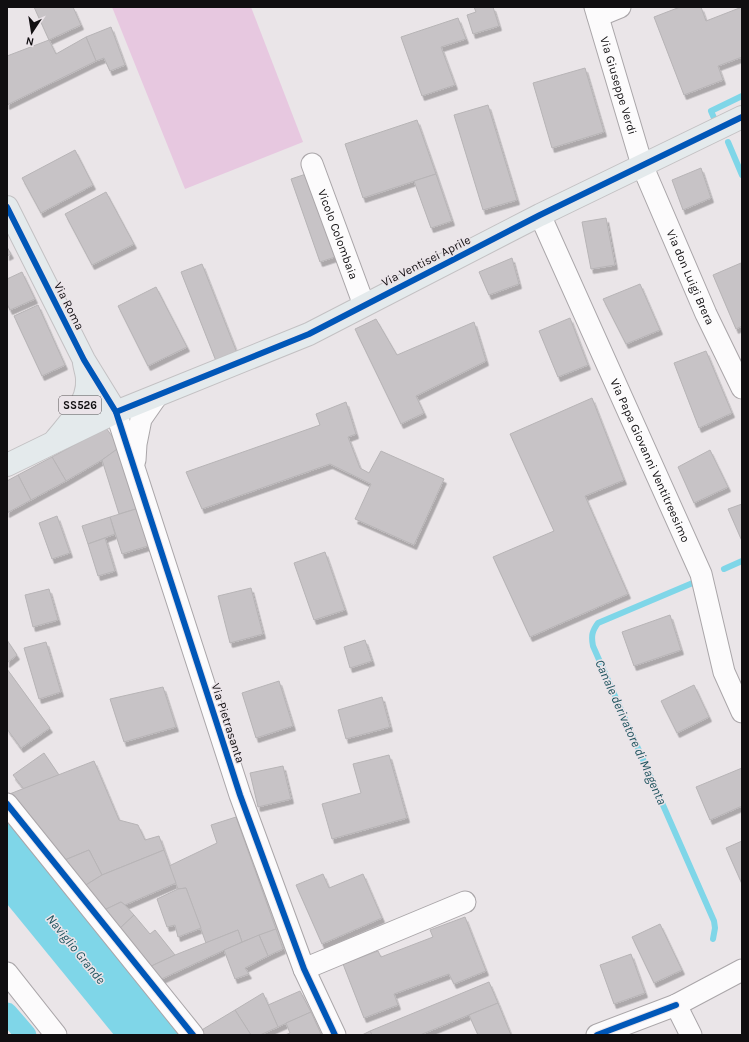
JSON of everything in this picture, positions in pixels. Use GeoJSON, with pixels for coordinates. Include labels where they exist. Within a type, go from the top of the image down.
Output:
{"type":"FeatureCollection","features":[{"type":"Feature","properties":{"kind":"main road","name":"Via Ventisei Aprile"},"geometry":{"type":"LineString","coordinates":[[116,412],[309,334],[540,215],[742,117]]}},
{"type":"Feature","properties":{"kind":"main road","name":"Via Roma"},"geometry":{"type":"LineString","coordinates":[[7,207],[84,360],[116,412],[7,465]]}},
{"type":"Feature","properties":{"kind":"main road","name":"Via Roma"},"geometry":{"type":"LineString","coordinates":[[52,443],[67,425],[81,404],[86,392],[88,380],[84,360]]}},
{"type":"Feature","properties":{"kind":"street"},"geometry":{"type":"LineString","coordinates":[[596,12],[620,7]]}},
{"type":"Feature","properties":{"kind":"street","name":"Via Giuseppe Verdi"},"geometry":{"type":"LineString","coordinates":[[596,12],[642,165]]}},
{"type":"Feature","properties":{"kind":"street","name":"Vicolo Colombaia"},"geometry":{"type":"LineString","coordinates":[[312,164],[364,305]]}},
{"type":"Feature","properties":{"kind":"street","name":"Via don Luigi Brera"},"geometry":{"type":"LineString","coordinates":[[642,165],[706,314],[742,388]]}},
{"type":"Feature","properties":{"kind":"street","name":"Via Papa Giovanni Ventitreesimo"},"geometry":{"type":"LineString","coordinates":[[540,215],[701,574],[724,672],[742,712]]}},
{"type":"Feature","properties":{"kind":"street"},"geometry":{"type":"LineString","coordinates":[[135,471],[136,444],[141,419],[157,396]]}},
{"type":"Feature","properties":{"kind":"street","name":"Via Pietrasanta"},"geometry":{"type":"LineString","coordinates":[[116,412],[240,795],[304,969],[335,1035]]}},
{"type":"Feature","properties":{"kind":"street"},"geometry":{"type":"LineString","coordinates":[[7,804],[193,1035]]}},
{"type":"Feature","properties":{"kind":"street"},"geometry":{"type":"LineString","coordinates":[[304,969],[465,902]]}},
{"type":"Feature","properties":{"kind":"street"},"geometry":{"type":"LineString","coordinates":[[597,1035],[676,1005],[742,970]]}},
{"type":"Feature","properties":{"kind":"street"},"geometry":{"type":"LineString","coordinates":[[7,973],[56,1035]]}},
{"type":"Feature","properties":{"kind":"street"},"geometry":{"type":"LineString","coordinates":[[676,1005],[691,1035]]}},
{"type":"Feature","properties":{"kind":"shaded area"},"geometry":{"type":"Polygon","coordinates":[[[112,7],[251,7],[303,142],[185,189],[112,7]]]}},
{"type":"Feature","properties":{"kind":"water","name":"Naviglio Grande"},"geometry":{"type":"Polygon","coordinates":[[[7,818],[183,1035],[114,1035],[7,904],[7,818]]]}},
{"type":"Feature","properties":{"kind":"building"},"geometry":{"type":"Polygon","coordinates":[[[34,7],[73,7],[81,25],[49,40],[34,7]]]}},
{"type":"Feature","properties":{"kind":"building"},"geometry":{"type":"Polygon","coordinates":[[[474,7],[493,7],[499,26],[473,34],[467,15],[476,12],[474,7]]]}},
{"type":"Feature","properties":{"kind":"building"},"geometry":{"type":"Polygon","coordinates":[[[680,7],[701,7],[706,21],[742,7],[742,57],[718,66],[723,80],[684,95],[654,17],[680,7]]]}},
{"type":"Feature","properties":{"kind":"building"},"geometry":{"type":"Polygon","coordinates":[[[458,18],[466,39],[441,47],[455,85],[422,96],[401,37],[458,18]]]}},
{"type":"Feature","properties":{"kind":"building"},"geometry":{"type":"Polygon","coordinates":[[[111,27],[125,65],[110,71],[104,58],[96,61],[86,37],[111,27]]]}},
{"type":"Feature","properties":{"kind":"building"},"geometry":{"type":"Polygon","coordinates":[[[86,37],[96,61],[7,105],[7,56],[49,40],[56,54],[86,37]]]}},
{"type":"Feature","properties":{"kind":"building"},"geometry":{"type":"Polygon","coordinates":[[[585,68],[604,132],[552,148],[533,83],[585,68]]]}},
{"type":"Feature","properties":{"kind":"building"},"geometry":{"type":"Polygon","coordinates":[[[488,105],[517,200],[483,210],[454,115],[488,105]]]}},
{"type":"Feature","properties":{"kind":"building"},"geometry":{"type":"Polygon","coordinates":[[[417,120],[436,174],[363,198],[345,144],[417,120]]]}},
{"type":"Feature","properties":{"kind":"building"},"geometry":{"type":"Polygon","coordinates":[[[75,150],[93,185],[41,213],[22,178],[75,150]]]}},
{"type":"Feature","properties":{"kind":"building"},"geometry":{"type":"Polygon","coordinates":[[[701,168],[711,198],[683,210],[672,180],[701,168]]]}},
{"type":"Feature","properties":{"kind":"building"},"geometry":{"type":"Polygon","coordinates":[[[312,172],[341,255],[320,262],[291,179],[312,172]]]}},
{"type":"Feature","properties":{"kind":"building"},"geometry":{"type":"Polygon","coordinates":[[[436,174],[452,221],[431,228],[414,181],[436,174]]]}},
{"type":"Feature","properties":{"kind":"building"},"geometry":{"type":"Polygon","coordinates":[[[106,192],[134,244],[92,265],[65,214],[106,192]]]}},
{"type":"Feature","properties":{"kind":"building"},"geometry":{"type":"Polygon","coordinates":[[[606,218],[615,265],[591,269],[582,222],[606,218]]]}},
{"type":"Feature","properties":{"kind":"building"},"geometry":{"type":"Polygon","coordinates":[[[7,247],[11,254],[7,256],[7,247]]]}},
{"type":"Feature","properties":{"kind":"building"},"geometry":{"type":"Polygon","coordinates":[[[512,258],[519,284],[489,295],[479,272],[512,258]]]}},
{"type":"Feature","properties":{"kind":"building"},"geometry":{"type":"Polygon","coordinates":[[[741,263],[742,326],[736,329],[713,275],[741,263]]]}},
{"type":"Feature","properties":{"kind":"building"},"geometry":{"type":"Polygon","coordinates":[[[202,264],[237,353],[216,361],[181,272],[202,264]]]}},
{"type":"Feature","properties":{"kind":"building"},"geometry":{"type":"Polygon","coordinates":[[[22,272],[35,299],[10,310],[7,304],[7,279],[22,272]]]}},
{"type":"Feature","properties":{"kind":"building"},"geometry":{"type":"Polygon","coordinates":[[[640,284],[660,330],[626,344],[603,299],[640,284]]]}},
{"type":"Feature","properties":{"kind":"building"},"geometry":{"type":"Polygon","coordinates":[[[156,287],[187,347],[148,366],[118,306],[156,287]]]}},
{"type":"Feature","properties":{"kind":"building"},"geometry":{"type":"Polygon","coordinates":[[[38,305],[65,365],[42,376],[14,316],[38,305]]]}},
{"type":"Feature","properties":{"kind":"building"},"geometry":{"type":"Polygon","coordinates":[[[570,318],[588,365],[558,377],[539,331],[570,318]]]}},
{"type":"Feature","properties":{"kind":"building"},"geometry":{"type":"Polygon","coordinates":[[[376,319],[397,355],[474,322],[486,361],[416,396],[424,413],[401,424],[355,329],[376,319]]]}},
{"type":"Feature","properties":{"kind":"building"},"geometry":{"type":"Polygon","coordinates":[[[706,351],[732,413],[699,428],[674,363],[706,351]]]}},
{"type":"Feature","properties":{"kind":"building"},"geometry":{"type":"Polygon","coordinates":[[[592,398],[624,480],[585,496],[628,594],[530,637],[493,557],[554,531],[510,434],[592,398]]]}},
{"type":"Feature","properties":{"kind":"building"},"geometry":{"type":"Polygon","coordinates":[[[346,402],[356,434],[348,437],[360,468],[369,473],[381,451],[444,479],[414,545],[355,519],[371,484],[330,464],[202,509],[186,472],[320,425],[316,414],[346,402]]]}},
{"type":"Feature","properties":{"kind":"building"},"geometry":{"type":"Polygon","coordinates":[[[106,428],[120,447],[102,460],[66,481],[52,457],[106,428]]]}},
{"type":"Feature","properties":{"kind":"building"},"geometry":{"type":"Polygon","coordinates":[[[120,447],[139,508],[119,514],[102,460],[120,447]]]}},
{"type":"Feature","properties":{"kind":"building"},"geometry":{"type":"Polygon","coordinates":[[[710,450],[728,487],[694,503],[678,467],[710,450]]]}},
{"type":"Feature","properties":{"kind":"building"},"geometry":{"type":"Polygon","coordinates":[[[52,457],[66,481],[31,500],[18,475],[52,457]]]}},
{"type":"Feature","properties":{"kind":"building"},"geometry":{"type":"Polygon","coordinates":[[[18,475],[31,500],[7,513],[7,481],[18,475]]]}},
{"type":"Feature","properties":{"kind":"building"},"geometry":{"type":"Polygon","coordinates":[[[742,504],[742,541],[728,509],[742,504]]]}},
{"type":"Feature","properties":{"kind":"building"},"geometry":{"type":"Polygon","coordinates":[[[139,508],[151,545],[122,554],[110,517],[139,508]]]}},
{"type":"Feature","properties":{"kind":"building"},"geometry":{"type":"Polygon","coordinates":[[[57,516],[70,553],[52,559],[39,523],[57,516]]]}},
{"type":"Feature","properties":{"kind":"building"},"geometry":{"type":"Polygon","coordinates":[[[110,517],[115,534],[88,544],[82,526],[110,517]]]}},
{"type":"Feature","properties":{"kind":"building"},"geometry":{"type":"Polygon","coordinates":[[[105,538],[115,571],[98,576],[88,544],[105,538]]]}},
{"type":"Feature","properties":{"kind":"building"},"geometry":{"type":"Polygon","coordinates":[[[325,552],[345,610],[314,620],[294,563],[325,552]]]}},
{"type":"Feature","properties":{"kind":"building"},"geometry":{"type":"Polygon","coordinates":[[[251,588],[263,634],[230,643],[218,596],[251,588]]]}},
{"type":"Feature","properties":{"kind":"building"},"geometry":{"type":"Polygon","coordinates":[[[49,589],[58,620],[33,627],[25,595],[49,589]]]}},
{"type":"Feature","properties":{"kind":"building"},"geometry":{"type":"Polygon","coordinates":[[[670,615],[681,650],[634,666],[622,632],[670,615]]]}},
{"type":"Feature","properties":{"kind":"building"},"geometry":{"type":"Polygon","coordinates":[[[7,640],[17,655],[7,663],[7,640]]]}},
{"type":"Feature","properties":{"kind":"building"},"geometry":{"type":"Polygon","coordinates":[[[365,640],[372,661],[350,668],[344,647],[365,640]]]}},
{"type":"Feature","properties":{"kind":"building"},"geometry":{"type":"Polygon","coordinates":[[[46,642],[61,692],[39,699],[24,648],[46,642]]]}},
{"type":"Feature","properties":{"kind":"building"},"geometry":{"type":"Polygon","coordinates":[[[7,669],[50,728],[21,748],[7,729],[7,669]]]}},
{"type":"Feature","properties":{"kind":"building"},"geometry":{"type":"Polygon","coordinates":[[[279,681],[293,726],[256,738],[242,693],[279,681]]]}},
{"type":"Feature","properties":{"kind":"building"},"geometry":{"type":"Polygon","coordinates":[[[694,685],[709,717],[677,733],[661,701],[694,685]]]}},
{"type":"Feature","properties":{"kind":"building"},"geometry":{"type":"Polygon","coordinates":[[[163,687],[176,727],[124,742],[110,699],[163,687]]]}},
{"type":"Feature","properties":{"kind":"building"},"geometry":{"type":"Polygon","coordinates":[[[382,697],[390,727],[346,739],[338,710],[382,697]]]}},
{"type":"Feature","properties":{"kind":"building"},"geometry":{"type":"Polygon","coordinates":[[[44,753],[59,775],[24,789],[13,775],[44,753]]]}},
{"type":"Feature","properties":{"kind":"building"},"geometry":{"type":"Polygon","coordinates":[[[389,755],[407,818],[332,839],[322,804],[361,793],[353,764],[389,755]]]}},
{"type":"Feature","properties":{"kind":"building"},"geometry":{"type":"Polygon","coordinates":[[[94,761],[119,820],[138,825],[145,840],[159,836],[164,850],[102,875],[89,850],[60,862],[7,795],[94,761]]]}},
{"type":"Feature","properties":{"kind":"building"},"geometry":{"type":"Polygon","coordinates":[[[283,766],[291,799],[258,807],[250,773],[283,766]]]}},
{"type":"Feature","properties":{"kind":"building"},"geometry":{"type":"Polygon","coordinates":[[[742,768],[742,806],[710,820],[696,787],[742,768]]]}},
{"type":"Feature","properties":{"kind":"building"},"geometry":{"type":"Polygon","coordinates":[[[236,817],[276,929],[242,942],[238,930],[206,943],[186,888],[178,889],[169,866],[217,843],[211,825],[236,817]]]}},
{"type":"Feature","properties":{"kind":"building"},"geometry":{"type":"Polygon","coordinates":[[[742,841],[742,884],[726,848],[742,841]]]}},
{"type":"Feature","properties":{"kind":"building"},"geometry":{"type":"Polygon","coordinates":[[[89,850],[102,875],[81,888],[60,862],[89,850]]]}},
{"type":"Feature","properties":{"kind":"building"},"geometry":{"type":"Polygon","coordinates":[[[164,850],[176,883],[125,905],[121,902],[100,912],[81,888],[102,875],[164,850]]]}},
{"type":"Feature","properties":{"kind":"building"},"geometry":{"type":"Polygon","coordinates":[[[323,874],[329,888],[363,874],[382,918],[322,944],[296,885],[323,874]]]}},
{"type":"Feature","properties":{"kind":"building"},"geometry":{"type":"Polygon","coordinates":[[[186,888],[201,928],[178,937],[175,925],[167,927],[157,899],[178,889],[186,888]]]}},
{"type":"Feature","properties":{"kind":"building"},"geometry":{"type":"Polygon","coordinates":[[[121,902],[134,915],[116,932],[100,912],[121,902]]]}},
{"type":"Feature","properties":{"kind":"building"},"geometry":{"type":"Polygon","coordinates":[[[134,915],[150,934],[155,930],[175,955],[145,969],[116,932],[134,915]]]}},
{"type":"Feature","properties":{"kind":"building"},"geometry":{"type":"Polygon","coordinates":[[[465,917],[486,971],[454,984],[449,974],[394,994],[398,1005],[364,1018],[343,964],[378,951],[381,957],[433,937],[430,930],[465,917]]]}},
{"type":"Feature","properties":{"kind":"building"},"geometry":{"type":"Polygon","coordinates":[[[660,924],[682,970],[654,983],[632,937],[660,924]]]}},
{"type":"Feature","properties":{"kind":"building"},"geometry":{"type":"Polygon","coordinates":[[[276,929],[283,949],[268,956],[259,935],[276,929]]]}},
{"type":"Feature","properties":{"kind":"building"},"geometry":{"type":"Polygon","coordinates":[[[238,930],[242,942],[155,982],[145,969],[175,955],[238,930]]]}},
{"type":"Feature","properties":{"kind":"building"},"geometry":{"type":"Polygon","coordinates":[[[259,935],[268,956],[245,968],[249,974],[235,979],[224,950],[259,935]]]}},
{"type":"Feature","properties":{"kind":"building"},"geometry":{"type":"Polygon","coordinates":[[[631,954],[645,993],[614,1004],[600,965],[631,954]]]}},
{"type":"Feature","properties":{"kind":"building"},"geometry":{"type":"Polygon","coordinates":[[[489,982],[498,1003],[420,1035],[372,1035],[370,1031],[489,982]]]}},
{"type":"Feature","properties":{"kind":"building"},"geometry":{"type":"Polygon","coordinates":[[[300,991],[311,1012],[278,1027],[268,1005],[300,991]]]}},
{"type":"Feature","properties":{"kind":"building"},"geometry":{"type":"Polygon","coordinates":[[[263,993],[278,1027],[260,1035],[251,1035],[235,1010],[263,993]]]}},
{"type":"Feature","properties":{"kind":"building"},"geometry":{"type":"Polygon","coordinates":[[[498,1003],[511,1035],[478,1035],[469,1015],[498,1003]]]}},
{"type":"Feature","properties":{"kind":"building"},"geometry":{"type":"Polygon","coordinates":[[[235,1010],[251,1035],[203,1035],[200,1031],[235,1010]]]}},
{"type":"Feature","properties":{"kind":"building"},"geometry":{"type":"Polygon","coordinates":[[[311,1012],[321,1034],[285,1035],[290,1033],[286,1023],[311,1012]]]}},
{"type":"Feature","properties":{"kind":"building"},"geometry":{"type":"Polygon","coordinates":[[[370,1031],[372,1035],[362,1035],[370,1031]]]}},
{"type":"Feature","properties":{"kind":"waterway","name":"Canale derivatore di Magenta"},"geometry":{"type":"LineString","coordinates":[[714,118],[711,111],[742,96]]}},
{"type":"Feature","properties":{"kind":"waterway","name":"Canale derivatore di Magenta"},"geometry":{"type":"LineString","coordinates":[[728,142],[742,175]]}},
{"type":"Feature","properties":{"kind":"waterway","name":"Canale derivatore di Magenta"},"geometry":{"type":"LineString","coordinates":[[724,569],[742,561]]}},
{"type":"Feature","properties":{"kind":"waterway","name":"Canale derivatore di Magenta"},"geometry":{"type":"LineString","coordinates":[[695,582],[598,623],[593,631],[592,639],[593,646],[714,921],[715,928],[713,939]]}},
{"type":"Feature","properties":{"kind":"waterway"},"geometry":{"type":"LineString","coordinates":[[7,1013],[26,1035]]}},
{"type":"Feature","properties":{"kind":"cycle path"},"geometry":{"type":"LineString","coordinates":[[116,412],[309,334],[540,215],[742,117]]}},
{"type":"Feature","properties":{"kind":"cycle path"},"geometry":{"type":"LineString","coordinates":[[7,207],[84,360],[116,412],[240,795],[304,969],[335,1035]]}},
{"type":"Feature","properties":{"kind":"cycle path"},"geometry":{"type":"LineString","coordinates":[[7,804],[193,1035]]}},
{"type":"Feature","properties":{"kind":"cycle path"},"geometry":{"type":"LineString","coordinates":[[597,1035],[676,1005]]}}]}
